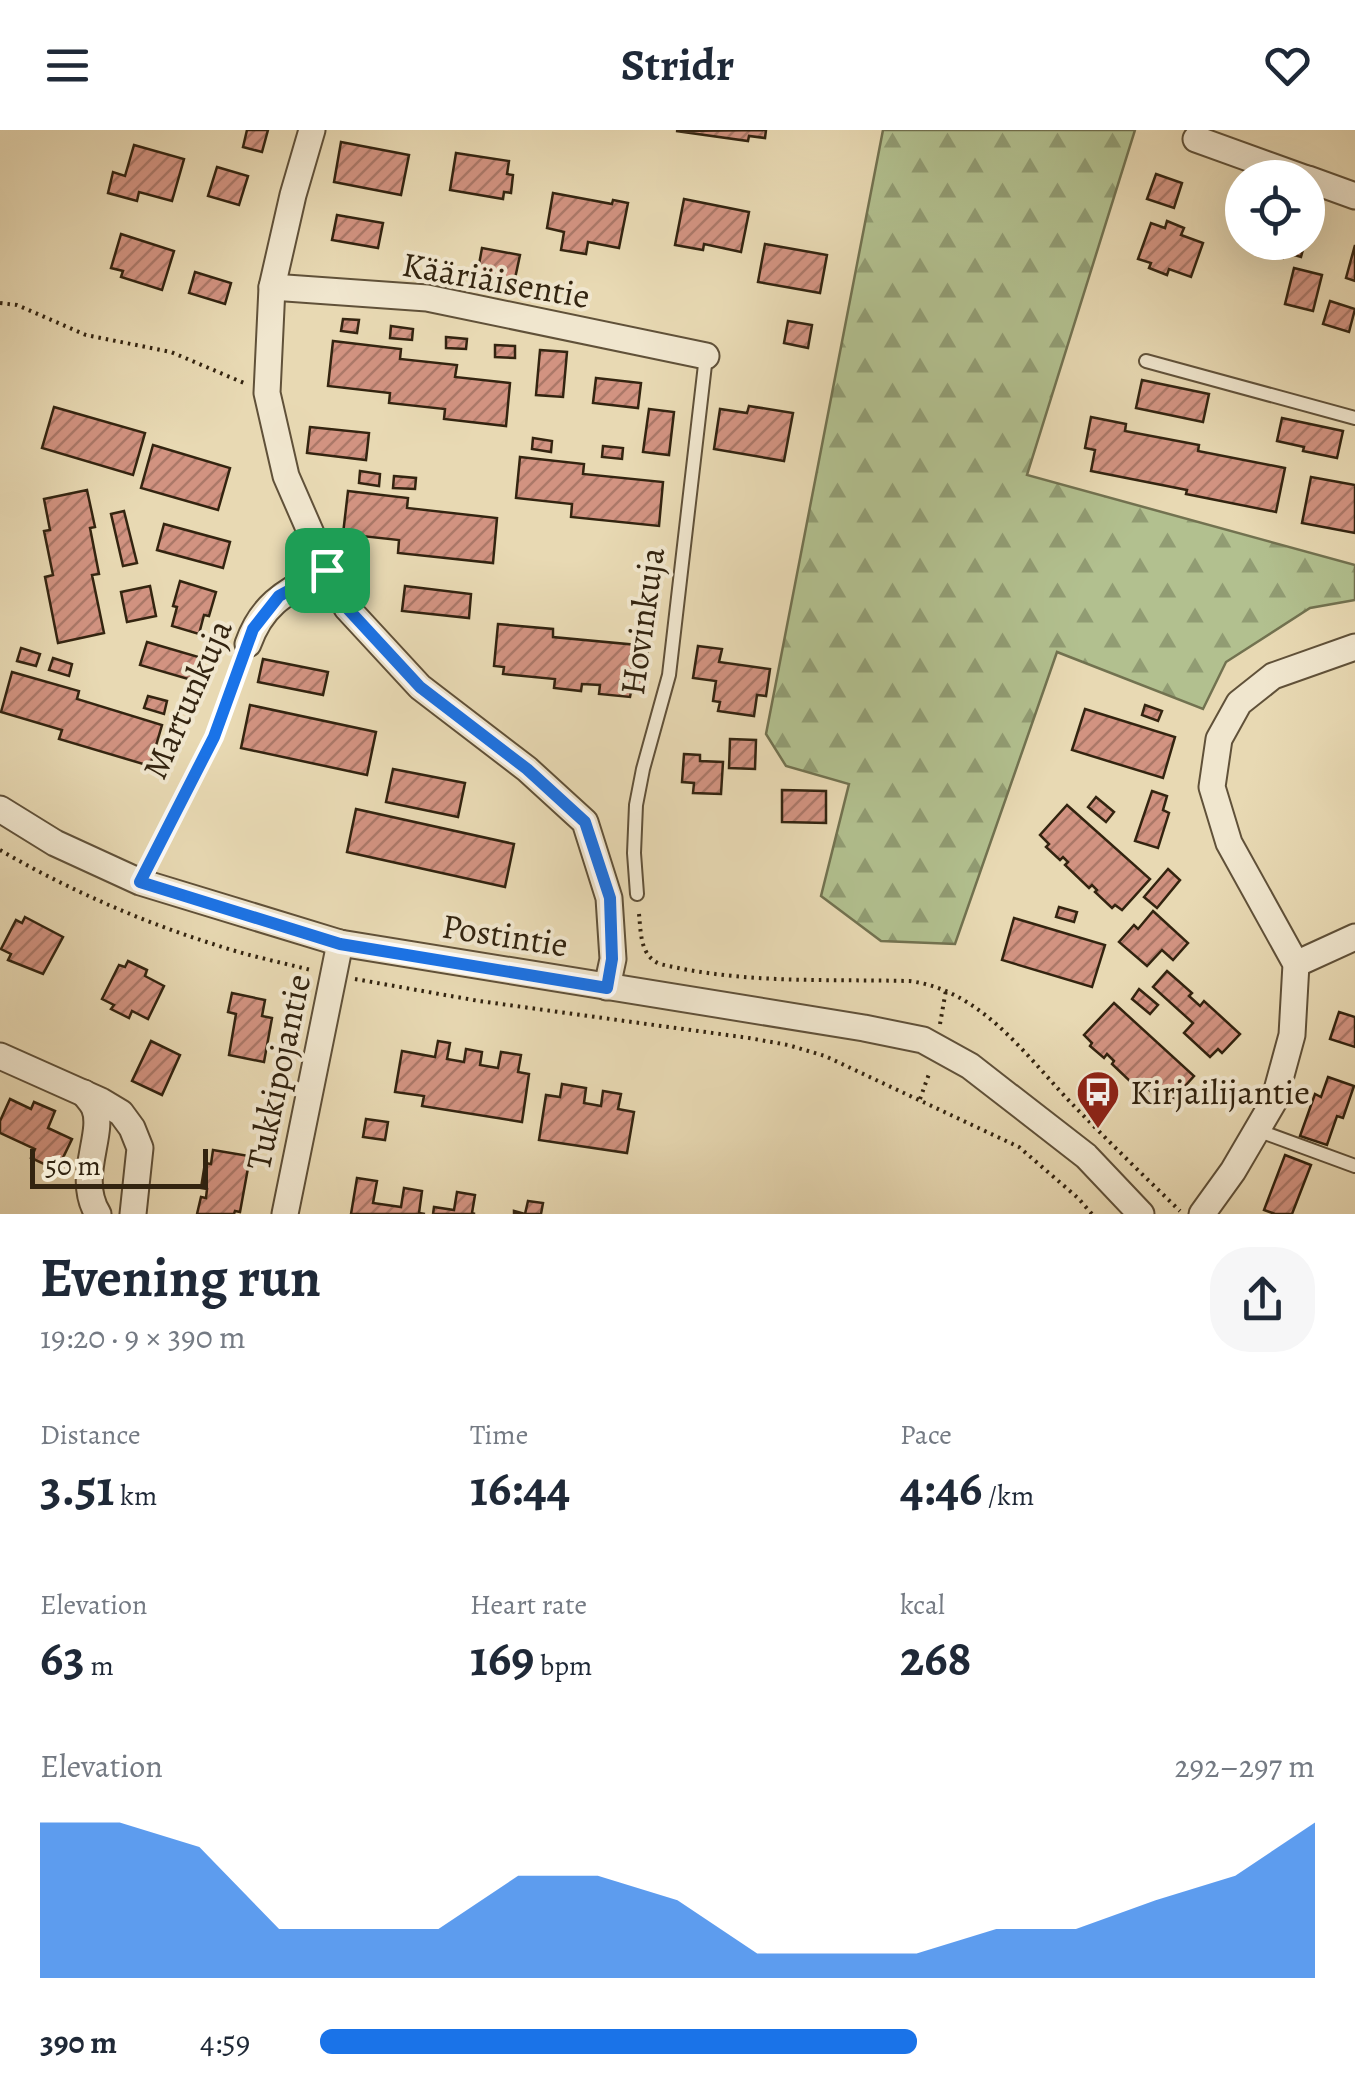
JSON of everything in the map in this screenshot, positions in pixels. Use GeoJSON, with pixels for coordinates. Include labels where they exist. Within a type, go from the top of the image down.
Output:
{"type":"FeatureCollection","features":[{"type":"Feature","properties":{"kind":"street"},"geometry":{"type":"LineString","coordinates":[[312,130],[272,288],[267,393],[286,476],[347,608],[420,687],[527,769],[585,822],[610,898],[612,959],[607,988]]}},
{"type":"Feature","properties":{"kind":"street"},"geometry":{"type":"LineString","coordinates":[[1196,138],[1256,160]]}},
{"type":"Feature","properties":{"kind":"street"},"geometry":{"type":"LineString","coordinates":[[1325,185],[1355,196]]}},
{"type":"Feature","properties":{"kind":"street","name":"Kääriäisentie"},"geometry":{"type":"LineString","coordinates":[[272,288],[427,298],[706,356]]}},
{"type":"Feature","properties":{"kind":"street","name":"Martunkuja"},"geometry":{"type":"LineString","coordinates":[[248,644],[253,629],[279,596],[327,570]]}},
{"type":"Feature","properties":{"kind":"street"},"geometry":{"type":"LineString","coordinates":[[1202,1214],[1233,1172],[1274,1102],[1292,1034],[1296,964],[1228,843],[1212,787],[1219,739],[1239,702],[1273,676],[1355,647]]}},
{"type":"Feature","properties":{"kind":"street","name":"Postintie"},"geometry":{"type":"LineString","coordinates":[[0,809],[54,843],[140,882],[340,944],[923,1040],[970,1066],[1086,1156],[1141,1214]]}},
{"type":"Feature","properties":{"kind":"street"},"geometry":{"type":"LineString","coordinates":[[1296,964],[1355,937]]}},
{"type":"Feature","properties":{"kind":"street","name":"Tukkipojantie"},"geometry":{"type":"LineString","coordinates":[[285,1214],[340,944]]}},
{"type":"Feature","properties":{"kind":"street"},"geometry":{"type":"LineString","coordinates":[[0,1056],[121,1113],[140,1148],[133,1214]]}},
{"type":"Feature","properties":{"kind":"street"},"geometry":{"type":"LineString","coordinates":[[84,1093],[95,1108],[88,1172],[92,1206],[98,1214]]}},
{"type":"Feature","properties":{"kind":"lane","name":"Hovinkuja"},"geometry":{"type":"LineString","coordinates":[[637,894],[636,805],[669,674],[706,356]]}},
{"type":"Feature","properties":{"kind":"lane"},"geometry":{"type":"LineString","coordinates":[[1146,361],[1355,418]]}},
{"type":"Feature","properties":{"kind":"lane"},"geometry":{"type":"LineString","coordinates":[[1258,1130],[1355,1166]]}},
{"type":"Feature","properties":{"kind":"path"},"geometry":{"type":"LineString","coordinates":[[0,303],[16,305],[86,335],[171,352],[267,393]]}},
{"type":"Feature","properties":{"kind":"path","name":"Martunkuja"},"geometry":{"type":"LineString","coordinates":[[140,882],[214,737],[248,644]]}},
{"type":"Feature","properties":{"kind":"path"},"geometry":{"type":"LineString","coordinates":[[0,850],[170,930],[334,976],[788,1045],[825,1056],[1018,1147],[1092,1214]]}},
{"type":"Feature","properties":{"kind":"path"},"geometry":{"type":"LineString","coordinates":[[938,1034],[946,990]]}},
{"type":"Feature","properties":{"kind":"path"},"geometry":{"type":"LineString","coordinates":[[920,1099],[932,1067]]}},
{"type":"Feature","properties":{"kind":"green space"},"geometry":{"type":"Polygon","coordinates":[[[883,130],[1135,130],[1027,475],[1355,565],[1355,600],[1310,608],[1226,662],[1203,709],[1057,652],[955,944],[881,941],[821,896],[849,784],[786,766],[766,734],[883,130]]]}},
{"type":"Feature","properties":{"kind":"building"},"geometry":{"type":"Polygon","coordinates":[[[247,130],[268,130],[262,152],[243,147],[247,130]]]}},
{"type":"Feature","properties":{"kind":"building"},"geometry":{"type":"Polygon","coordinates":[[[766,130],[765,138],[749,136],[748,141],[676,131],[766,130]]]}},
{"type":"Feature","properties":{"kind":"building"},"geometry":{"type":"Polygon","coordinates":[[[341,142],[409,155],[401,195],[334,182],[341,142]]]}},
{"type":"Feature","properties":{"kind":"building"},"geometry":{"type":"Polygon","coordinates":[[[134,145],[184,159],[172,201],[139,192],[137,201],[108,193],[113,172],[125,176],[134,145]]]}},
{"type":"Feature","properties":{"kind":"building"},"geometry":{"type":"Polygon","coordinates":[[[456,153],[509,161],[507,174],[513,175],[511,193],[504,192],[503,199],[450,190],[456,153]]]}},
{"type":"Feature","properties":{"kind":"building"},"geometry":{"type":"Polygon","coordinates":[[[217,167],[248,176],[239,205],[208,196],[217,167]]]}},
{"type":"Feature","properties":{"kind":"building"},"geometry":{"type":"Polygon","coordinates":[[[1156,174],[1182,183],[1174,208],[1147,199],[1156,174]]]}},
{"type":"Feature","properties":{"kind":"building"},"geometry":{"type":"Polygon","coordinates":[[[553,193],[612,204],[613,200],[628,203],[619,248],[588,242],[586,254],[561,250],[564,232],[547,228],[553,193]]]}},
{"type":"Feature","properties":{"kind":"building"},"geometry":{"type":"Polygon","coordinates":[[[684,199],[749,212],[741,252],[704,244],[703,250],[675,245],[684,199]]]}},
{"type":"Feature","properties":{"kind":"building"},"geometry":{"type":"Polygon","coordinates":[[[337,215],[383,223],[378,248],[332,240],[337,215]]]}},
{"type":"Feature","properties":{"kind":"building"},"geometry":{"type":"Polygon","coordinates":[[[1167,221],[1184,228],[1181,235],[1203,243],[1191,277],[1169,269],[1167,275],[1138,259],[1151,223],[1165,228],[1167,221]]]}},
{"type":"Feature","properties":{"kind":"building"},"geometry":{"type":"Polygon","coordinates":[[[121,234],[174,251],[162,290],[121,277],[123,271],[111,268],[121,234]]]}},
{"type":"Feature","properties":{"kind":"building"},"geometry":{"type":"Polygon","coordinates":[[[765,244],[827,255],[820,293],[758,282],[765,244]]]}},
{"type":"Feature","properties":{"kind":"building"},"geometry":{"type":"Polygon","coordinates":[[[1355,245],[1355,281],[1346,278],[1355,245]]]}},
{"type":"Feature","properties":{"kind":"building"},"geometry":{"type":"Polygon","coordinates":[[[482,248],[520,255],[513,288],[476,281],[482,248]]]}},
{"type":"Feature","properties":{"kind":"building"},"geometry":{"type":"Polygon","coordinates":[[[1294,268],[1322,275],[1313,311],[1285,304],[1294,268]]]}},
{"type":"Feature","properties":{"kind":"building"},"geometry":{"type":"Polygon","coordinates":[[[195,272],[231,283],[225,304],[189,293],[195,272]]]}},
{"type":"Feature","properties":{"kind":"building"},"geometry":{"type":"Polygon","coordinates":[[[1330,301],[1355,309],[1349,332],[1323,324],[1330,301]]]}},
{"type":"Feature","properties":{"kind":"building"},"geometry":{"type":"Polygon","coordinates":[[[343,319],[359,320],[357,333],[341,331],[343,319]]]}},
{"type":"Feature","properties":{"kind":"building"},"geometry":{"type":"Polygon","coordinates":[[[788,321],[812,325],[808,348],[784,343],[788,321]]]}},
{"type":"Feature","properties":{"kind":"building"},"geometry":{"type":"Polygon","coordinates":[[[391,326],[413,329],[412,340],[390,338],[391,326]]]}},
{"type":"Feature","properties":{"kind":"building"},"geometry":{"type":"Polygon","coordinates":[[[446,337],[467,339],[466,349],[446,348],[446,337]]]}},
{"type":"Feature","properties":{"kind":"building"},"geometry":{"type":"Polygon","coordinates":[[[333,341],[401,349],[400,359],[457,365],[455,377],[510,383],[506,426],[444,419],[445,409],[389,403],[390,393],[328,386],[333,341]]]}},
{"type":"Feature","properties":{"kind":"building"},"geometry":{"type":"Polygon","coordinates":[[[495,345],[515,346],[515,358],[495,357],[495,345]]]}},
{"type":"Feature","properties":{"kind":"building"},"geometry":{"type":"Polygon","coordinates":[[[540,350],[567,352],[563,397],[536,395],[540,350]]]}},
{"type":"Feature","properties":{"kind":"building"},"geometry":{"type":"Polygon","coordinates":[[[596,378],[641,383],[638,408],[593,403],[596,378]]]}},
{"type":"Feature","properties":{"kind":"building"},"geometry":{"type":"Polygon","coordinates":[[[1142,380],[1209,394],[1203,422],[1136,408],[1142,380]]]}},
{"type":"Feature","properties":{"kind":"building"},"geometry":{"type":"Polygon","coordinates":[[[749,406],[793,413],[784,461],[714,449],[720,409],[747,413],[749,406]]]}},
{"type":"Feature","properties":{"kind":"building"},"geometry":{"type":"Polygon","coordinates":[[[54,407],[145,433],[133,475],[42,448],[54,407]]]}},
{"type":"Feature","properties":{"kind":"building"},"geometry":{"type":"Polygon","coordinates":[[[649,409],[674,412],[669,455],[643,452],[649,409]]]}},
{"type":"Feature","properties":{"kind":"building"},"geometry":{"type":"Polygon","coordinates":[[[1091,417],[1126,424],[1125,431],[1199,445],[1198,451],[1285,468],[1276,512],[1091,471],[1095,450],[1085,448],[1091,417]]]}},
{"type":"Feature","properties":{"kind":"building"},"geometry":{"type":"Polygon","coordinates":[[[1282,418],[1343,431],[1337,458],[1277,441],[1282,418]]]}},
{"type":"Feature","properties":{"kind":"building"},"geometry":{"type":"Polygon","coordinates":[[[310,427],[369,433],[366,460],[307,453],[310,427]]]}},
{"type":"Feature","properties":{"kind":"building"},"geometry":{"type":"Polygon","coordinates":[[[533,438],[552,441],[551,452],[532,449],[533,438]]]}},
{"type":"Feature","properties":{"kind":"building"},"geometry":{"type":"Polygon","coordinates":[[[153,445],[230,468],[218,510],[141,488],[153,445]]]}},
{"type":"Feature","properties":{"kind":"building"},"geometry":{"type":"Polygon","coordinates":[[[603,446],[623,448],[622,459],[602,457],[603,446]]]}},
{"type":"Feature","properties":{"kind":"building"},"geometry":{"type":"Polygon","coordinates":[[[520,457],[584,464],[583,474],[663,482],[659,526],[571,517],[572,504],[516,498],[520,457]]]}},
{"type":"Feature","properties":{"kind":"building"},"geometry":{"type":"Polygon","coordinates":[[[360,471],[380,474],[379,486],[359,483],[360,471]]]}},
{"type":"Feature","properties":{"kind":"building"},"geometry":{"type":"Polygon","coordinates":[[[394,476],[416,478],[415,489],[393,488],[394,476]]]}},
{"type":"Feature","properties":{"kind":"building"},"geometry":{"type":"Polygon","coordinates":[[[1311,477],[1355,485],[1355,533],[1302,523],[1311,477]]]}},
{"type":"Feature","properties":{"kind":"building"},"geometry":{"type":"Polygon","coordinates":[[[87,490],[99,574],[92,575],[104,633],[58,643],[45,577],[53,575],[44,531],[50,530],[44,499],[87,490]]]}},
{"type":"Feature","properties":{"kind":"building"},"geometry":{"type":"Polygon","coordinates":[[[348,491],[408,498],[407,508],[497,518],[493,563],[398,553],[399,540],[343,534],[348,491]]]}},
{"type":"Feature","properties":{"kind":"building"},"geometry":{"type":"Polygon","coordinates":[[[124,511],[137,563],[123,566],[111,514],[124,511]]]}},
{"type":"Feature","properties":{"kind":"building"},"geometry":{"type":"Polygon","coordinates":[[[164,524],[230,542],[223,568],[157,550],[164,524]]]}},
{"type":"Feature","properties":{"kind":"building"},"geometry":{"type":"Polygon","coordinates":[[[180,581],[216,592],[199,634],[172,626],[180,581]]]}},
{"type":"Feature","properties":{"kind":"building"},"geometry":{"type":"Polygon","coordinates":[[[150,586],[156,616],[127,622],[121,592],[150,586]]]}},
{"type":"Feature","properties":{"kind":"building"},"geometry":{"type":"Polygon","coordinates":[[[405,586],[471,594],[469,618],[402,611],[405,586]]]}},
{"type":"Feature","properties":{"kind":"building"},"geometry":{"type":"Polygon","coordinates":[[[498,624],[553,629],[553,637],[648,646],[644,693],[631,692],[630,697],[599,694],[600,685],[582,684],[581,691],[554,688],[555,679],[503,674],[504,667],[494,666],[498,624]]]}},
{"type":"Feature","properties":{"kind":"building"},"geometry":{"type":"Polygon","coordinates":[[[147,642],[202,658],[195,681],[140,665],[147,642]]]}},
{"type":"Feature","properties":{"kind":"building"},"geometry":{"type":"Polygon","coordinates":[[[698,646],[722,649],[719,662],[770,669],[766,696],[757,695],[754,716],[718,711],[720,702],[713,701],[716,681],[693,678],[698,646]]]}},
{"type":"Feature","properties":{"kind":"building"},"geometry":{"type":"Polygon","coordinates":[[[21,648],[40,654],[36,666],[17,661],[21,648]]]}},
{"type":"Feature","properties":{"kind":"building"},"geometry":{"type":"Polygon","coordinates":[[[53,658],[72,664],[69,676],[49,670],[53,658]]]}},
{"type":"Feature","properties":{"kind":"building"},"geometry":{"type":"Polygon","coordinates":[[[263,659],[328,672],[323,695],[258,682],[263,659]]]}},
{"type":"Feature","properties":{"kind":"building"},"geometry":{"type":"Polygon","coordinates":[[[12,672],[79,691],[77,699],[162,725],[150,766],[59,739],[62,730],[1,712],[12,672]]]}},
{"type":"Feature","properties":{"kind":"building"},"geometry":{"type":"Polygon","coordinates":[[[148,696],[167,701],[164,714],[144,708],[148,696]]]}},
{"type":"Feature","properties":{"kind":"building"},"geometry":{"type":"Polygon","coordinates":[[[250,705],[376,732],[367,775],[241,748],[250,705]]]}},
{"type":"Feature","properties":{"kind":"building"},"geometry":{"type":"Polygon","coordinates":[[[1145,705],[1162,711],[1158,721],[1142,715],[1145,705]]]}},
{"type":"Feature","properties":{"kind":"building"},"geometry":{"type":"Polygon","coordinates":[[[1085,709],[1175,737],[1163,778],[1072,750],[1085,709]]]}},
{"type":"Feature","properties":{"kind":"building"},"geometry":{"type":"Polygon","coordinates":[[[730,739],[756,740],[755,769],[729,768],[730,739]]]}},
{"type":"Feature","properties":{"kind":"building"},"geometry":{"type":"Polygon","coordinates":[[[684,754],[700,755],[700,761],[723,762],[721,794],[693,793],[694,783],[682,782],[684,754]]]}},
{"type":"Feature","properties":{"kind":"building"},"geometry":{"type":"Polygon","coordinates":[[[393,769],[465,783],[458,817],[386,802],[393,769]]]}},
{"type":"Feature","properties":{"kind":"building"},"geometry":{"type":"Polygon","coordinates":[[[782,790],[826,791],[826,823],[782,822],[782,790]]]}},
{"type":"Feature","properties":{"kind":"building"},"geometry":{"type":"Polygon","coordinates":[[[1152,791],[1167,796],[1163,810],[1169,813],[1158,848],[1135,841],[1152,791]]]}},
{"type":"Feature","properties":{"kind":"building"},"geometry":{"type":"Polygon","coordinates":[[[1096,797],[1114,812],[1106,822],[1088,807],[1096,797]]]}},
{"type":"Feature","properties":{"kind":"building"},"geometry":{"type":"Polygon","coordinates":[[[1067,805],[1150,879],[1122,910],[1115,905],[1112,908],[1092,885],[1089,888],[1065,865],[1068,862],[1063,857],[1060,860],[1046,847],[1049,844],[1040,835],[1067,805]]]}},
{"type":"Feature","properties":{"kind":"building"},"geometry":{"type":"Polygon","coordinates":[[[356,809],[514,844],[505,887],[347,852],[356,809]]]}},
{"type":"Feature","properties":{"kind":"building"},"geometry":{"type":"Polygon","coordinates":[[[1168,869],[1180,880],[1157,908],[1144,897],[1168,869]]]}},
{"type":"Feature","properties":{"kind":"building"},"geometry":{"type":"Polygon","coordinates":[[[1059,907],[1077,912],[1074,922],[1056,917],[1059,907]]]}},
{"type":"Feature","properties":{"kind":"building"},"geometry":{"type":"Polygon","coordinates":[[[1153,911],[1188,943],[1173,960],[1162,950],[1147,966],[1119,942],[1134,925],[1138,929],[1153,911]]]}},
{"type":"Feature","properties":{"kind":"building"},"geometry":{"type":"Polygon","coordinates":[[[25,917],[63,937],[43,974],[8,960],[11,954],[1,949],[16,920],[22,923],[25,917]]]}},
{"type":"Feature","properties":{"kind":"building"},"geometry":{"type":"Polygon","coordinates":[[[1014,918],[1105,945],[1092,987],[1002,960],[1014,918]]]}},
{"type":"Feature","properties":{"kind":"building"},"geometry":{"type":"Polygon","coordinates":[[[128,961],[147,970],[145,976],[164,986],[148,1019],[132,1011],[129,1018],[102,999],[119,965],[125,967],[128,961]]]}},
{"type":"Feature","properties":{"kind":"building"},"geometry":{"type":"Polygon","coordinates":[[[1167,971],[1192,993],[1189,996],[1200,1006],[1204,1001],[1240,1034],[1222,1053],[1218,1049],[1210,1057],[1184,1033],[1193,1023],[1153,987],[1167,971]]]}},
{"type":"Feature","properties":{"kind":"building"},"geometry":{"type":"Polygon","coordinates":[[[1139,989],[1158,1005],[1150,1014],[1132,999],[1139,989]]]}},
{"type":"Feature","properties":{"kind":"building"},"geometry":{"type":"Polygon","coordinates":[[[232,993],[265,1000],[262,1016],[272,1018],[264,1062],[229,1055],[236,1014],[228,1012],[232,993]]]}},
{"type":"Feature","properties":{"kind":"building"},"geometry":{"type":"Polygon","coordinates":[[[1114,1003],[1194,1076],[1167,1106],[1139,1081],[1135,1086],[1107,1054],[1104,1058],[1090,1046],[1092,1043],[1084,1035],[1114,1003]]]}},
{"type":"Feature","properties":{"kind":"building"},"geometry":{"type":"Polygon","coordinates":[[[1339,1012],[1355,1017],[1355,1047],[1330,1039],[1339,1012]]]}},
{"type":"Feature","properties":{"kind":"building"},"geometry":{"type":"Polygon","coordinates":[[[151,1041],[180,1055],[162,1095],[132,1081],[151,1041]]]}},
{"type":"Feature","properties":{"kind":"building"},"geometry":{"type":"Polygon","coordinates":[[[438,1041],[450,1043],[447,1059],[464,1062],[466,1049],[482,1052],[480,1065],[498,1068],[501,1052],[521,1055],[518,1072],[529,1074],[522,1122],[422,1106],[424,1096],[395,1092],[402,1051],[435,1057],[438,1041]]]}},
{"type":"Feature","properties":{"kind":"building"},"geometry":{"type":"Polygon","coordinates":[[[1328,1077],[1354,1086],[1343,1118],[1337,1116],[1327,1145],[1300,1136],[1315,1094],[1321,1097],[1328,1077]]]}},
{"type":"Feature","properties":{"kind":"building"},"geometry":{"type":"Polygon","coordinates":[[[562,1084],[586,1088],[584,1103],[601,1106],[603,1091],[621,1094],[618,1109],[634,1112],[627,1153],[539,1140],[546,1095],[560,1097],[562,1084]]]}},
{"type":"Feature","properties":{"kind":"building"},"geometry":{"type":"Polygon","coordinates":[[[10,1099],[31,1109],[34,1102],[55,1111],[48,1128],[72,1139],[57,1170],[31,1158],[35,1149],[0,1133],[0,1121],[10,1099]]]}},
{"type":"Feature","properties":{"kind":"building"},"geometry":{"type":"Polygon","coordinates":[[[366,1119],[388,1122],[385,1140],[363,1137],[366,1119]]]}},
{"type":"Feature","properties":{"kind":"building"},"geometry":{"type":"Polygon","coordinates":[[[213,1150],[255,1157],[253,1169],[248,1168],[240,1212],[197,1214],[201,1197],[206,1198],[207,1189],[201,1188],[205,1163],[211,1164],[213,1150]]]}},
{"type":"Feature","properties":{"kind":"building"},"geometry":{"type":"Polygon","coordinates":[[[1285,1155],[1311,1165],[1292,1214],[1275,1214],[1264,1210],[1285,1155]]]}},
{"type":"Feature","properties":{"kind":"building"},"geometry":{"type":"Polygon","coordinates":[[[357,1178],[377,1181],[373,1203],[401,1207],[404,1188],[422,1191],[419,1213],[425,1214],[351,1214],[357,1178]]]}},
{"type":"Feature","properties":{"kind":"building"},"geometry":{"type":"Polygon","coordinates":[[[457,1192],[475,1195],[475,1214],[433,1214],[434,1207],[454,1210],[457,1192]]]}},
{"type":"Feature","properties":{"kind":"building"},"geometry":{"type":"Polygon","coordinates":[[[528,1201],[543,1203],[541,1214],[525,1214],[528,1201]]]}},
{"type":"Feature","properties":{"kind":"place","name":"Kirjailijantie"},"geometry":{"type":"Point","coordinates":[1098,1130]}},
{"type":"Feature","properties":{"kind":"route"},"geometry":{"type":"LineString","coordinates":[[327,570],[347,608],[420,687],[527,769],[585,822],[610,898],[612,959],[607,988],[340,944],[140,882],[214,737],[253,629],[279,596],[327,570]]}}]}
